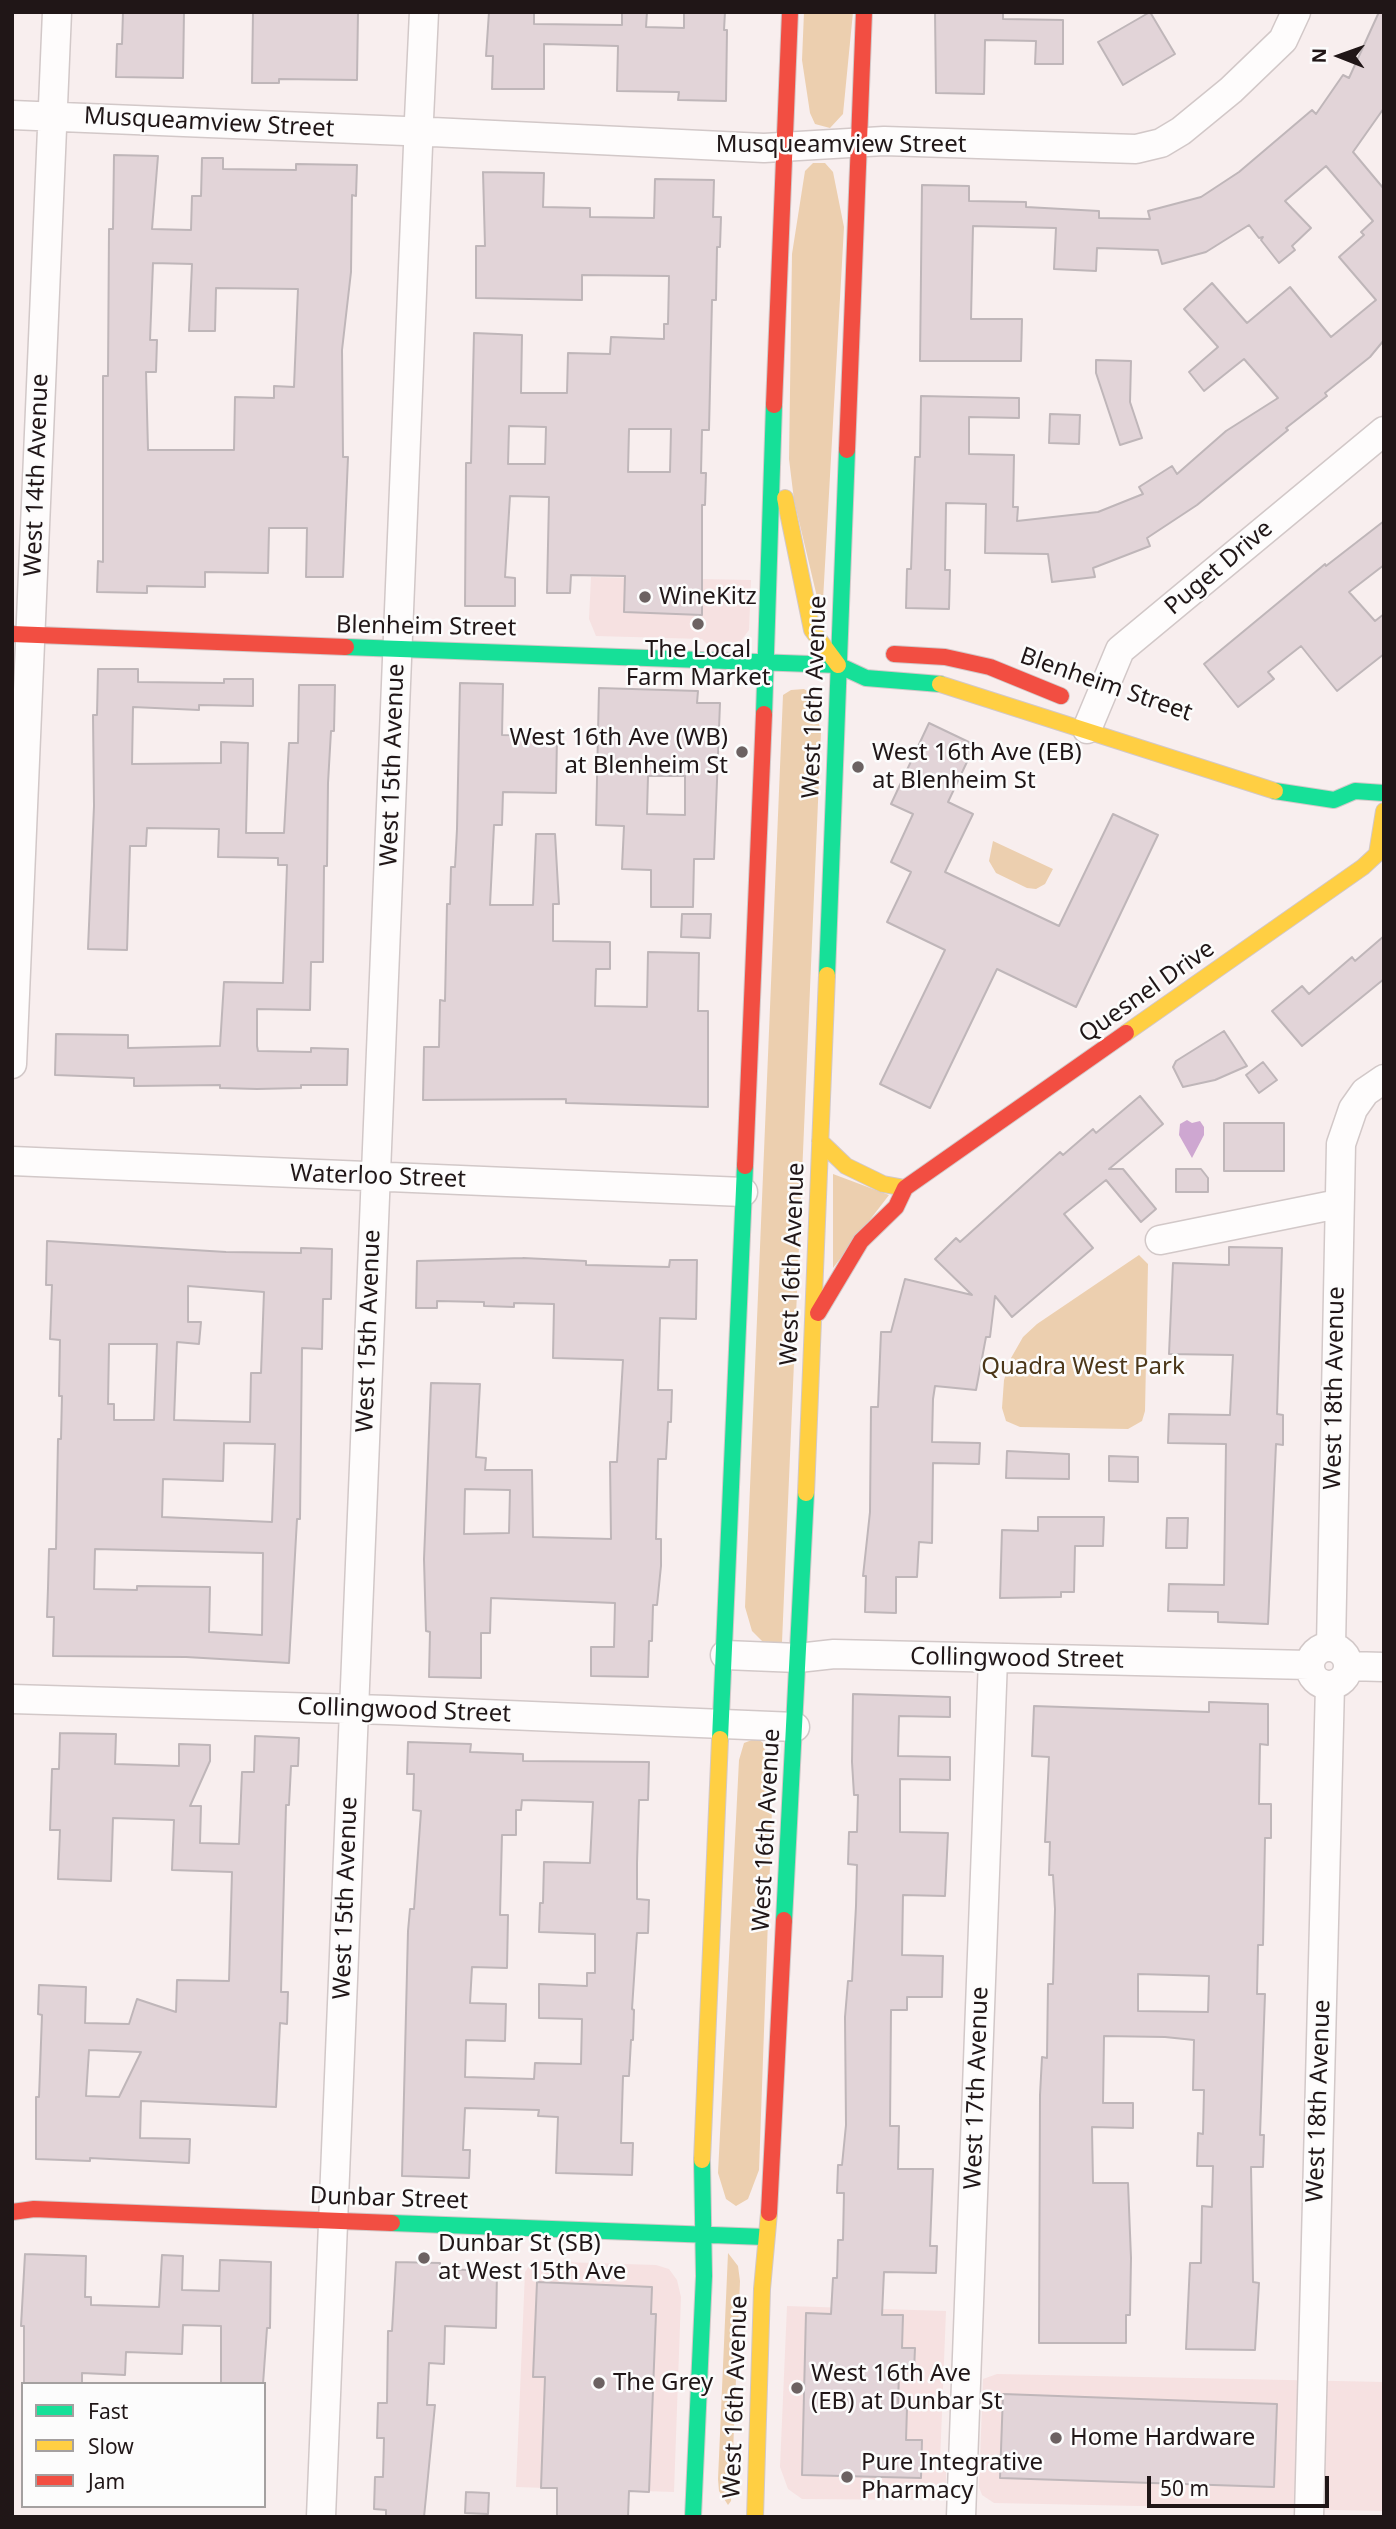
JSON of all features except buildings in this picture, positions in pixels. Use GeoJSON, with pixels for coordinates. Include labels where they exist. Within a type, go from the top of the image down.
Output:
{"type":"FeatureCollection","features":[{"type":"Feature","properties":{"kind":"main road","name":"West 16th Avenue"},"geometry":{"type":"LineString","coordinates":[[693,2517],[704,2276],[701,2193],[790,12]]}},
{"type":"Feature","properties":{"kind":"main road","name":"West 16th Avenue"},"geometry":{"type":"LineString","coordinates":[[755,2517],[765,2237],[772,2173],[814,1321],[864,12]]}},
{"type":"Feature","properties":{"kind":"main road"},"geometry":{"type":"LineString","coordinates":[[772,460],[785,499],[812,630],[838,665]]}},
{"type":"Feature","properties":{"kind":"main road","name":"Blenheim Street"},"geometry":{"type":"LineString","coordinates":[[21,635],[838,665],[866,678],[939,684],[1090,711]]}},
{"type":"Feature","properties":{"kind":"main road","name":"Blenheim Street"},"geometry":{"type":"LineString","coordinates":[[879,654],[945,657],[990,667],[1270,790],[1334,800],[1355,791],[1384,793]]}},
{"type":"Feature","properties":{"kind":"main road","name":"Blenheim Street"},"geometry":{"type":"LineString","coordinates":[[838,665],[858,657]]}},
{"type":"Feature","properties":{"kind":"main road"},"geometry":{"type":"LineString","coordinates":[[1339,780],[1355,791]]}},
{"type":"Feature","properties":{"kind":"main road","name":"Quesnel Drive"},"geometry":{"type":"LineString","coordinates":[[814,1321],[838,1275],[861,1241],[896,1208],[905,1188],[1363,867],[1377,854],[1384,811]]}},
{"type":"Feature","properties":{"kind":"main road"},"geometry":{"type":"LineString","coordinates":[[820,1141],[846,1167],[883,1184],[905,1188]]}},
{"type":"Feature","properties":{"kind":"main road","name":"Dunbar Street"},"geometry":{"type":"LineString","coordinates":[[12,2212],[34,2209],[765,2237]]}},
{"type":"Feature","properties":{"kind":"street","name":"West 14th Avenue"},"geometry":{"type":"LineString","coordinates":[[12,1064],[21,635],[57,12]]}},
{"type":"Feature","properties":{"kind":"street","name":"West 15th Avenue"},"geometry":{"type":"LineString","coordinates":[[321,2517],[424,12]]}},
{"type":"Feature","properties":{"kind":"street","name":"Musqueamview Street"},"geometry":{"type":"LineString","coordinates":[[12,115],[785,147],[859,142],[1136,149],[1161,143],[1181,131],[1231,90],[1283,40],[1296,12]]}},
{"type":"Feature","properties":{"kind":"street","name":"Puget Drive"},"geometry":{"type":"LineString","coordinates":[[1090,711],[1120,650],[1384,431]]}},
{"type":"Feature","properties":{"kind":"street","name":"West 18th Avenue"},"geometry":{"type":"LineString","coordinates":[[1309,2517],[1336,1666],[1338,1204],[1344,1130],[1353,1109],[1365,1092],[1384,1079]]}},
{"type":"Feature","properties":{"kind":"street","name":"Waterloo Street"},"geometry":{"type":"LineString","coordinates":[[12,1161],[743,1192]]}},
{"type":"Feature","properties":{"kind":"street"},"geometry":{"type":"LineString","coordinates":[[1160,1240],[1338,1204]]}},
{"type":"Feature","properties":{"kind":"street","name":"Collingwood Street"},"geometry":{"type":"LineString","coordinates":[[725,1655],[798,1658],[834,1654],[1310,1665],[1318,1682],[1336,1666]]}},
{"type":"Feature","properties":{"kind":"street","name":"West 17th Avenue"},"geometry":{"type":"LineString","coordinates":[[961,2517],[993,1659]]}},
{"type":"Feature","properties":{"kind":"street"},"geometry":{"type":"LineString","coordinates":[[1336,1666],[1384,1667]]}},
{"type":"Feature","properties":{"kind":"street","name":"Collingwood Street"},"geometry":{"type":"LineString","coordinates":[[12,1699],[354,1709],[795,1727]]}},
{"type":"Feature","properties":{"kind":"shaded area"},"geometry":{"type":"Polygon","coordinates":[[[591,577],[751,580],[749,630],[740,642],[707,644],[702,639],[596,636],[589,619],[591,577]]]}},
{"type":"Feature","properties":{"kind":"shaded area"},"geometry":{"type":"Polygon","coordinates":[[[1187,1120],[1192,1123],[1200,1121],[1204,1127],[1204,1135],[1192,1158],[1179,1135],[1180,1124],[1187,1120]]]}},
{"type":"Feature","properties":{"kind":"shaded area","name":"The Grey"},"geometry":{"type":"Polygon","coordinates":[[[532,2261],[656,2265],[669,2269],[677,2280],[681,2297],[674,2492],[516,2487],[525,2272],[532,2261]]]}},
{"type":"Feature","properties":{"kind":"shaded area"},"geometry":{"type":"Polygon","coordinates":[[[787,2306],[946,2311],[940,2462],[946,2472],[946,2485],[936,2500],[802,2499],[788,2489],[780,2467],[787,2306]]]}},
{"type":"Feature","properties":{"kind":"shaded area"},"geometry":{"type":"Polygon","coordinates":[[[997,2374],[1384,2382],[1384,2511],[994,2503],[982,2495],[979,2487],[983,2379],[997,2374]]]}},
{"type":"Feature","properties":{"kind":"green space"},"geometry":{"type":"Polygon","coordinates":[[[804,12],[853,12],[843,114],[830,128],[815,124],[810,113],[802,60],[804,12]]]}},
{"type":"Feature","properties":{"kind":"green space"},"geometry":{"type":"Polygon","coordinates":[[[813,163],[825,163],[833,172],[844,227],[822,618],[794,500],[789,459],[792,254],[805,171],[813,163]]]}},
{"type":"Feature","properties":{"kind":"green space"},"geometry":{"type":"Polygon","coordinates":[[[804,689],[812,694],[821,732],[782,1642],[769,1648],[752,1631],[745,1607],[783,695],[791,690],[804,689]]]}},
{"type":"Feature","properties":{"kind":"green space"},"geometry":{"type":"Polygon","coordinates":[[[993,841],[1053,869],[1045,884],[1036,889],[1027,888],[996,873],[989,861],[993,841]]]}},
{"type":"Feature","properties":{"kind":"green space"},"geometry":{"type":"Polygon","coordinates":[[[833,1174],[889,1195],[833,1268],[833,1174]]]}},
{"type":"Feature","properties":{"kind":"green space","name":"Quadra West Park"},"geometry":{"type":"Polygon","coordinates":[[[1139,1255],[1148,1264],[1145,1411],[1142,1421],[1128,1429],[1020,1427],[1006,1421],[1002,1408],[1004,1380],[1011,1358],[1023,1337],[1037,1324],[1139,1255]]]}},
{"type":"Feature","properties":{"kind":"green space"},"geometry":{"type":"Polygon","coordinates":[[[757,1738],[763,1743],[773,1781],[759,2170],[748,2199],[736,2206],[726,2199],[718,2173],[739,1760],[744,1743],[757,1738]]]}},
{"type":"Feature","properties":{"kind":"green space"},"geometry":{"type":"Polygon","coordinates":[[[728,2253],[738,2266],[740,2281],[731,2501],[728,2505],[719,2491],[718,2479],[728,2253]]]}},
{"type":"Feature","properties":{"kind":"traffic: fast"},"geometry":{"type":"LineString","coordinates":[[764,714],[774,405]]}},
{"type":"Feature","properties":{"kind":"traffic: fast"},"geometry":{"type":"LineString","coordinates":[[827,975],[847,450]]}},
{"type":"Feature","properties":{"kind":"traffic: fast"},"geometry":{"type":"LineString","coordinates":[[346,647],[838,665],[866,678],[940,684]]}},
{"type":"Feature","properties":{"kind":"traffic: fast"},"geometry":{"type":"LineString","coordinates":[[1275,791],[1334,800],[1355,791],[1384,793]]}},
{"type":"Feature","properties":{"kind":"traffic: fast"},"geometry":{"type":"LineString","coordinates":[[720,1739],[745,1166]]}},
{"type":"Feature","properties":{"kind":"traffic: fast"},"geometry":{"type":"LineString","coordinates":[[784,1920],[806,1493]]}},
{"type":"Feature","properties":{"kind":"traffic: fast"},"geometry":{"type":"LineString","coordinates":[[693,2517],[704,2276],[702,2160]]}},
{"type":"Feature","properties":{"kind":"traffic: fast"},"geometry":{"type":"LineString","coordinates":[[392,2223],[765,2237]]}},
{"type":"Feature","properties":{"kind":"traffic: slow"},"geometry":{"type":"LineString","coordinates":[[785,498],[812,630],[838,665]]}},
{"type":"Feature","properties":{"kind":"traffic: slow"},"geometry":{"type":"LineString","coordinates":[[940,684],[1275,791]]}},
{"type":"Feature","properties":{"kind":"traffic: slow"},"geometry":{"type":"LineString","coordinates":[[1126,1033],[1363,867],[1377,854],[1384,811]]}},
{"type":"Feature","properties":{"kind":"traffic: slow"},"geometry":{"type":"LineString","coordinates":[[806,1493],[827,975]]}},
{"type":"Feature","properties":{"kind":"traffic: slow"},"geometry":{"type":"LineString","coordinates":[[820,1141],[846,1166],[883,1184],[905,1188]]}},
{"type":"Feature","properties":{"kind":"traffic: slow"},"geometry":{"type":"LineString","coordinates":[[702,2160],[720,1739]]}},
{"type":"Feature","properties":{"kind":"traffic: slow"},"geometry":{"type":"LineString","coordinates":[[755,2517],[762,2289],[769,2213]]}},
{"type":"Feature","properties":{"kind":"traffic: jam"},"geometry":{"type":"LineString","coordinates":[[774,405],[790,12]]}},
{"type":"Feature","properties":{"kind":"traffic: jam"},"geometry":{"type":"LineString","coordinates":[[847,450],[864,12]]}},
{"type":"Feature","properties":{"kind":"traffic: jam"},"geometry":{"type":"LineString","coordinates":[[12,634],[346,647]]}},
{"type":"Feature","properties":{"kind":"traffic: jam"},"geometry":{"type":"LineString","coordinates":[[894,654],[945,657],[990,667],[1061,696]]}},
{"type":"Feature","properties":{"kind":"traffic: jam"},"geometry":{"type":"LineString","coordinates":[[745,1166],[764,714]]}},
{"type":"Feature","properties":{"kind":"traffic: jam"},"geometry":{"type":"LineString","coordinates":[[818,1313],[861,1241],[896,1207],[905,1188],[1126,1033]]}},
{"type":"Feature","properties":{"kind":"traffic: jam"},"geometry":{"type":"LineString","coordinates":[[769,2213],[784,1920]]}},
{"type":"Feature","properties":{"kind":"traffic: jam"},"geometry":{"type":"LineString","coordinates":[[12,2212],[34,2209],[392,2223]]}},
{"type":"Feature","properties":{"kind":"place","name":"WineKitz"},"geometry":{"type":"Point","coordinates":[645,597]}},
{"type":"Feature","properties":{"kind":"place","name":"The Local Farm Market"},"geometry":{"type":"Point","coordinates":[698,624]}},
{"type":"Feature","properties":{"kind":"place","name":"West 16th Ave (WB) at Blenheim St"},"geometry":{"type":"Point","coordinates":[742,752]}},
{"type":"Feature","properties":{"kind":"place","name":"West 16th Ave (EB) at Blenheim St"},"geometry":{"type":"Point","coordinates":[858,767]}},
{"type":"Feature","properties":{"kind":"place","name":"Dunbar St (SB) at West 15th Ave"},"geometry":{"type":"Point","coordinates":[424,2258]}},
{"type":"Feature","properties":{"kind":"place","name":"The Grey"},"geometry":{"type":"Point","coordinates":[599,2383]}},
{"type":"Feature","properties":{"kind":"place","name":"West 16th Ave (EB) at Dunbar St"},"geometry":{"type":"Point","coordinates":[797,2388]}},
{"type":"Feature","properties":{"kind":"place","name":"Home Hardware"},"geometry":{"type":"Point","coordinates":[1056,2438]}},
{"type":"Feature","properties":{"kind":"place","name":"Pure Integrative Pharmacy"},"geometry":{"type":"Point","coordinates":[847,2477]}}]}
